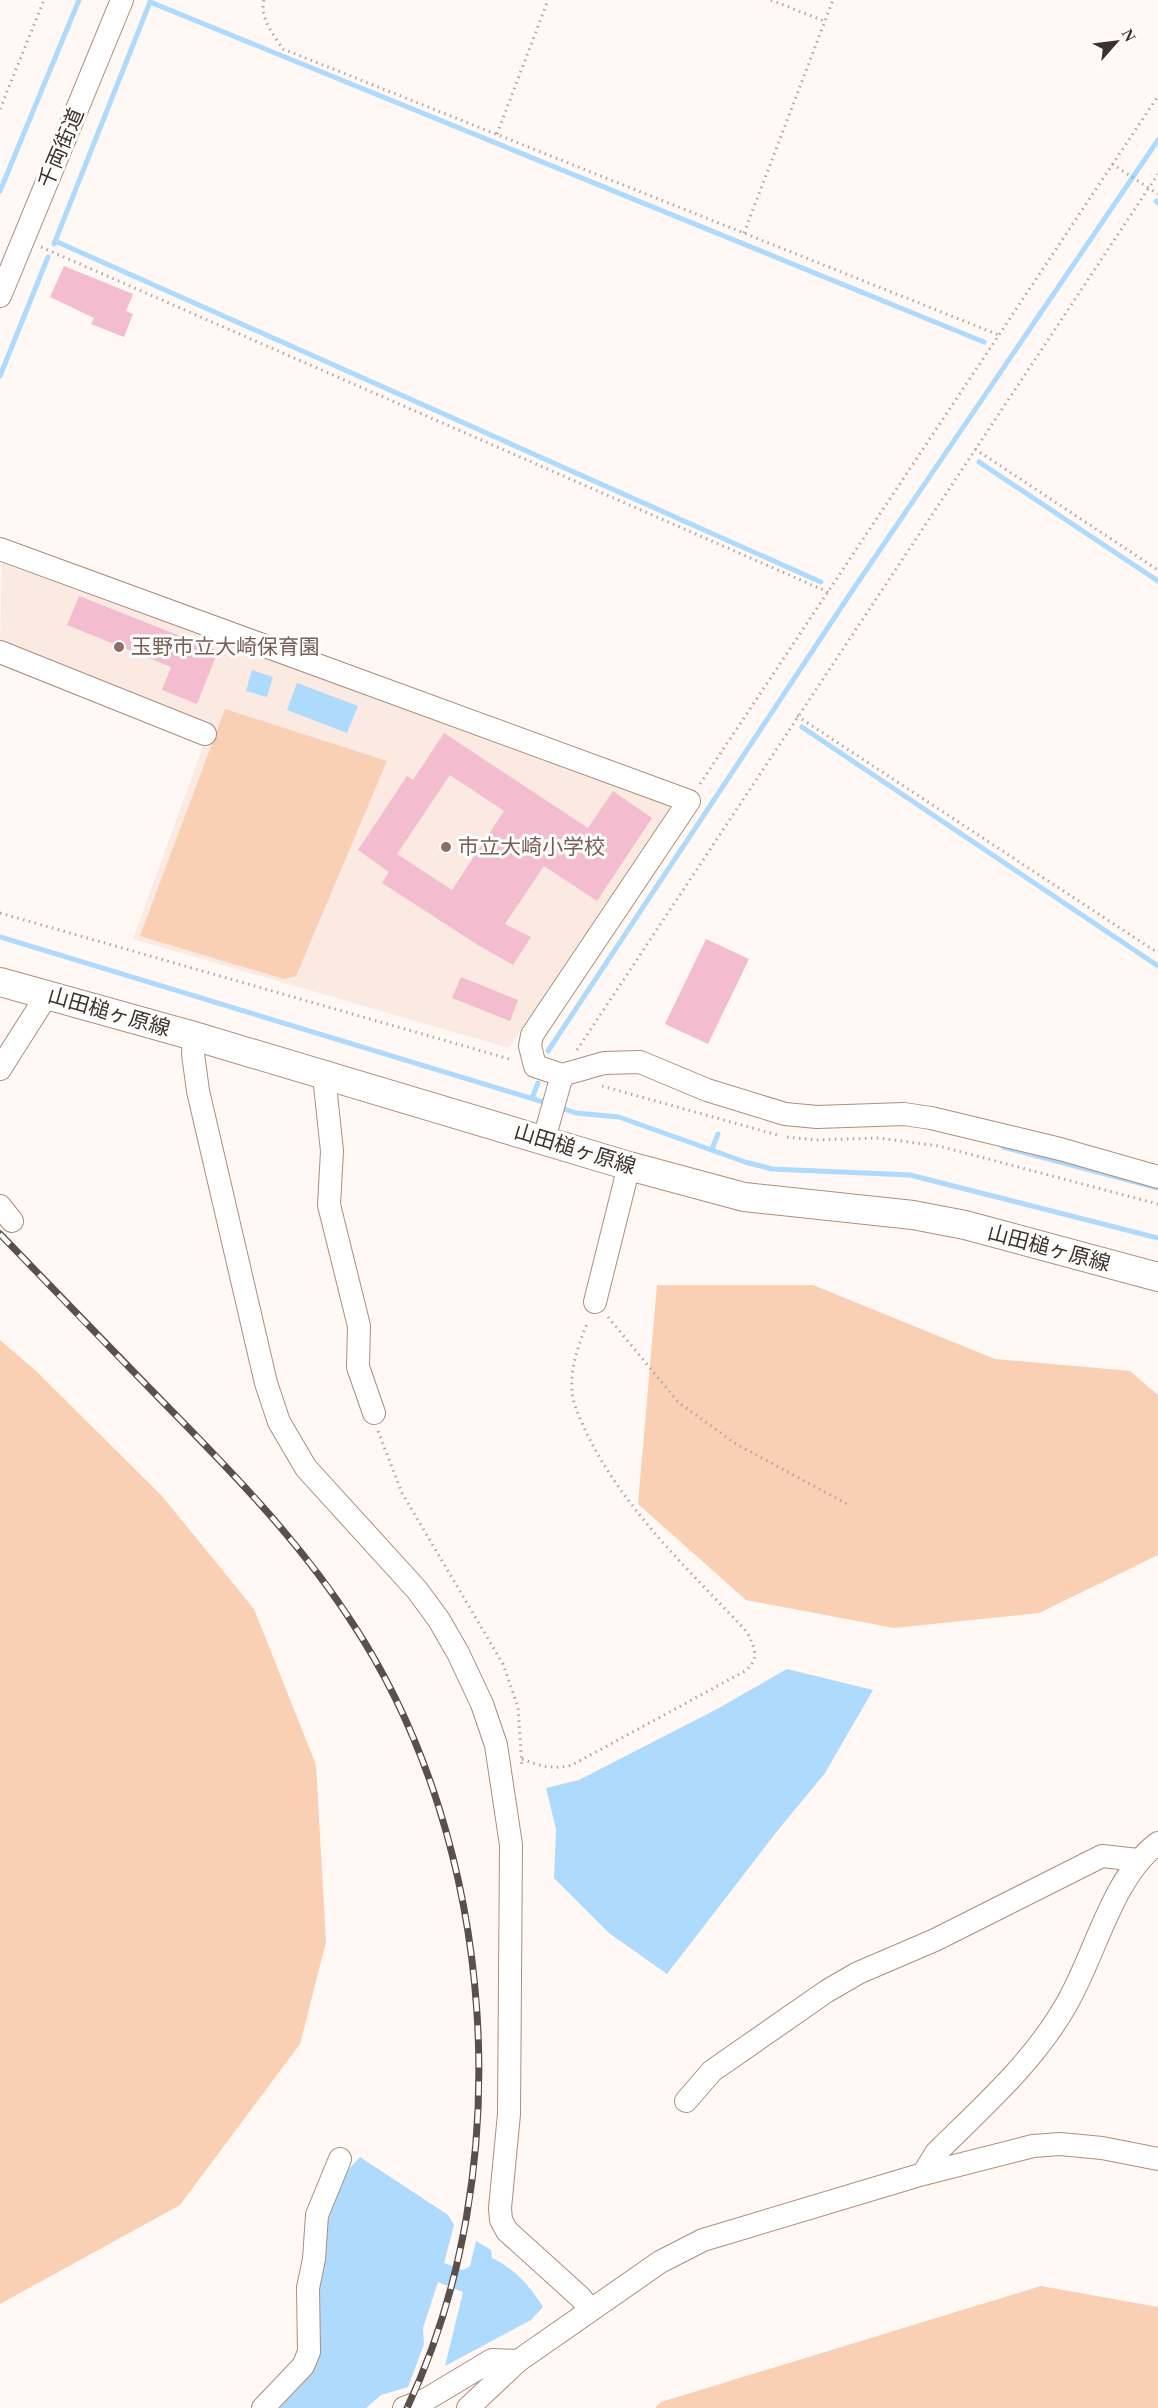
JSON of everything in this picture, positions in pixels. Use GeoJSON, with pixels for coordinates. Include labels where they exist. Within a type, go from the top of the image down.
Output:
{"type":"FeatureCollection","features":[{"type":"Feature","properties":{"kind":"main road","name":"山田槌ヶ原線"},"geometry":{"type":"LineString","coordinates":[[0,982],[194,1036],[544,1139],[629,1167],[744,1197],[913,1215],[965,1225],[1158,1277]]}},
{"type":"Feature","properties":{"kind":"street","name":"千両街道"},"geometry":{"type":"LineString","coordinates":[[0,296],[122,0]]}},
{"type":"Feature","properties":{"kind":"street"},"geometry":{"type":"LineString","coordinates":[[0,549],[689,801],[532,1035],[530,1046],[536,1066],[560,1081]]}},
{"type":"Feature","properties":{"kind":"street"},"geometry":{"type":"LineString","coordinates":[[0,652],[205,734]]}},
{"type":"Feature","properties":{"kind":"street"},"geometry":{"type":"LineString","coordinates":[[0,1069],[47,995]]}},
{"type":"Feature","properties":{"kind":"street"},"geometry":{"type":"LineString","coordinates":[[194,1036],[193,1054],[198,1091],[266,1383],[279,1422],[306,1468],[417,1590],[439,1620],[459,1653],[482,1704],[496,1745],[511,1845],[509,2114],[500,2208],[501,2220],[507,2232],[580,2297],[591,2310]]}},
{"type":"Feature","properties":{"kind":"street"},"geometry":{"type":"LineString","coordinates":[[560,1081],[604,1064],[640,1062],[707,1090],[785,1114],[817,1117],[904,1114],[931,1118],[1060,1149],[1158,1177]]}},
{"type":"Feature","properties":{"kind":"street"},"geometry":{"type":"LineString","coordinates":[[324,1076],[332,1150],[329,1205],[359,1326],[358,1367],[374,1413]]}},
{"type":"Feature","properties":{"kind":"street"},"geometry":{"type":"LineString","coordinates":[[544,1139],[560,1081]]}},
{"type":"Feature","properties":{"kind":"street"},"geometry":{"type":"LineString","coordinates":[[595,1302],[629,1167]]}},
{"type":"Feature","properties":{"kind":"street"},"geometry":{"type":"LineString","coordinates":[[923,2174],[936,2153],[1023,2065],[1044,2040],[1067,2004],[1128,1875],[1138,1860],[1158,1843]]}},
{"type":"Feature","properties":{"kind":"street"},"geometry":{"type":"LineString","coordinates":[[686,2101],[712,2071],[826,1991],[858,1972],[935,1940],[1102,1856],[1138,1860]]}},
{"type":"Feature","properties":{"kind":"street"},"geometry":{"type":"LineString","coordinates":[[468,2408],[518,2361],[660,2262],[703,2240],[923,2174],[1024,2148],[1060,2144],[1102,2148],[1158,2159]]}},
{"type":"Feature","properties":{"kind":"street"},"geometry":{"type":"LineString","coordinates":[[263,2408],[303,2366],[309,2352],[308,2288],[314,2259],[316,2215],[340,2159]]}},
{"type":"Feature","properties":{"kind":"street"},"geometry":{"type":"LineString","coordinates":[[404,2408],[427,2399],[492,2360],[518,2361]]}},
{"type":"Feature","properties":{"kind":"path"},"geometry":{"type":"LineString","coordinates":[[0,109],[44,0]]}},
{"type":"Feature","properties":{"kind":"path"},"geometry":{"type":"LineString","coordinates":[[264,0],[262,5],[270,32],[283,49],[999,335]]}},
{"type":"Feature","properties":{"kind":"path"},"geometry":{"type":"LineString","coordinates":[[497,134],[548,0]]}},
{"type":"Feature","properties":{"kind":"path"},"geometry":{"type":"LineString","coordinates":[[771,0],[824,21]]}},
{"type":"Feature","properties":{"kind":"path"},"geometry":{"type":"LineString","coordinates":[[744,233],[833,0]]}},
{"type":"Feature","properties":{"kind":"path"},"geometry":{"type":"LineString","coordinates":[[689,801],[1158,96]]}},
{"type":"Feature","properties":{"kind":"path"},"geometry":{"type":"LineString","coordinates":[[1112,164],[1158,194]]}},
{"type":"Feature","properties":{"kind":"path"},"geometry":{"type":"LineString","coordinates":[[1158,174],[797,716],[560,1081],[779,1136],[816,1140],[879,1138],[939,1146],[1158,1204]]}},
{"type":"Feature","properties":{"kind":"path"},"geometry":{"type":"LineString","coordinates":[[23,239],[828,592]]}},
{"type":"Feature","properties":{"kind":"path"},"geometry":{"type":"LineString","coordinates":[[975,449],[1158,570]]}},
{"type":"Feature","properties":{"kind":"path"},"geometry":{"type":"LineString","coordinates":[[797,716],[1158,954]]}},
{"type":"Feature","properties":{"kind":"path"},"geometry":{"type":"LineString","coordinates":[[0,913],[536,1066]]}},
{"type":"Feature","properties":{"kind":"path"},"geometry":{"type":"LineString","coordinates":[[522,1759],[545,1767],[560,1768],[572,1765],[746,1671],[753,1664],[756,1656],[747,1632],[633,1510],[603,1463],[577,1413],[572,1392],[574,1359],[595,1302]]}},
{"type":"Feature","properties":{"kind":"path"},"geometry":{"type":"LineString","coordinates":[[595,1302],[678,1402],[736,1444],[849,1505]]}},
{"type":"Feature","properties":{"kind":"path"},"geometry":{"type":"LineString","coordinates":[[374,1413],[372,1418],[402,1493],[502,1664],[518,1707],[521,1770]]}},
{"type":"Feature","properties":{"kind":"shaded area"},"geometry":{"type":"Polygon","coordinates":[[[2,563],[673,803],[509,1048],[133,939],[210,727],[0,645],[2,563]]]}},
{"type":"Feature","properties":{"kind":"shaded area"},"geometry":{"type":"Polygon","coordinates":[[[225,709],[387,761],[296,976],[284,979],[140,936],[225,709]]]}},
{"type":"Feature","properties":{"kind":"shaded area"},"geometry":{"type":"Polygon","coordinates":[[[657,1285],[813,1285],[995,1359],[1130,1371],[1158,1395],[1158,1555],[1039,1613],[894,1628],[746,1600],[638,1504],[657,1285]]]}},
{"type":"Feature","properties":{"kind":"shaded area"},"geometry":{"type":"Polygon","coordinates":[[[0,1340],[36,1371],[162,1496],[254,1609],[316,1765],[326,1942],[300,2044],[180,2205],[0,2304],[0,1340]]]}},
{"type":"Feature","properties":{"kind":"shaded area"},"geometry":{"type":"Polygon","coordinates":[[[1041,2286],[1158,2307],[1158,2408],[655,2408],[661,2402],[1041,2286]]]}},
{"type":"Feature","properties":{"kind":"water"},"geometry":{"type":"Polygon","coordinates":[[[252,670],[273,677],[267,697],[246,691],[252,670]]]}},
{"type":"Feature","properties":{"kind":"water"},"geometry":{"type":"Polygon","coordinates":[[[297,683],[358,706],[347,733],[287,710],[297,683]]]}},
{"type":"Feature","properties":{"kind":"water"},"geometry":{"type":"Polygon","coordinates":[[[787,1669],[873,1690],[825,1773],[667,1974],[609,1933],[554,1878],[556,1829],[546,1788],[579,1780],[717,1709],[787,1669]]]}},
{"type":"Feature","properties":{"kind":"water"},"geometry":{"type":"Polygon","coordinates":[[[360,2157],[448,2215],[454,2225],[444,2263],[463,2270],[470,2266],[476,2241],[491,2250],[492,2258],[521,2279],[543,2307],[531,2320],[445,2366],[463,2292],[438,2282],[423,2328],[424,2344],[408,2387],[381,2395],[366,2408],[274,2408],[307,2373],[321,2229],[330,2200],[348,2170],[360,2157]]]}},
{"type":"Feature","properties":{"kind":"building"},"geometry":{"type":"Polygon","coordinates":[[[64,266],[133,294],[126,311],[133,314],[124,337],[91,324],[94,318],[50,297],[64,266]]]}},
{"type":"Feature","properties":{"kind":"building"},"geometry":{"type":"Polygon","coordinates":[[[79,596],[218,651],[197,704],[162,690],[171,667],[67,625],[79,596]]]}},
{"type":"Feature","properties":{"kind":"building"},"geometry":{"type":"Polygon","coordinates":[[[444,733],[588,828],[613,791],[652,818],[597,901],[544,866],[505,924],[531,937],[513,965],[382,883],[389,872],[358,850],[407,776],[413,780],[444,733]],[[450,775],[397,854],[452,890],[504,811],[450,775]]]}},
{"type":"Feature","properties":{"kind":"building"},"geometry":{"type":"Polygon","coordinates":[[[706,939],[749,959],[708,1044],[665,1024],[706,939]]]}},
{"type":"Feature","properties":{"kind":"building"},"geometry":{"type":"Polygon","coordinates":[[[461,977],[518,1000],[510,1021],[452,998],[461,977]]]}},
{"type":"Feature","properties":{"kind":"waterway"},"geometry":{"type":"LineString","coordinates":[[0,191],[79,0]]}},
{"type":"Feature","properties":{"kind":"waterway"},"geometry":{"type":"LineString","coordinates":[[150,2],[984,342]]}},
{"type":"Feature","properties":{"kind":"waterway"},"geometry":{"type":"LineString","coordinates":[[54,244],[150,2]]}},
{"type":"Feature","properties":{"kind":"waterway"},"geometry":{"type":"LineString","coordinates":[[548,1051],[850,594],[1158,140]]}},
{"type":"Feature","properties":{"kind":"waterway"},"geometry":{"type":"LineString","coordinates":[[55,241],[821,582]]}},
{"type":"Feature","properties":{"kind":"waterway"},"geometry":{"type":"LineString","coordinates":[[0,376],[48,257]]}},
{"type":"Feature","properties":{"kind":"waterway"},"geometry":{"type":"LineString","coordinates":[[979,462],[1158,581]]}},
{"type":"Feature","properties":{"kind":"waterway"},"geometry":{"type":"LineString","coordinates":[[802,727],[1158,966]]}},
{"type":"Feature","properties":{"kind":"waterway"},"geometry":{"type":"LineString","coordinates":[[0,937],[550,1104]]}},
{"type":"Feature","properties":{"kind":"waterway"},"geometry":{"type":"LineString","coordinates":[[532,1098],[538,1083]]}},
{"type":"Feature","properties":{"kind":"waterway"},"geometry":{"type":"LineString","coordinates":[[558,1107],[576,1113],[619,1117],[745,1162],[772,1169],[910,1175],[1158,1238]]}},
{"type":"Feature","properties":{"kind":"waterway"},"geometry":{"type":"LineString","coordinates":[[712,1149],[718,1134]]}},
{"type":"Feature","properties":{"kind":"waterway"},"geometry":{"type":"LineString","coordinates":[[1003,1147],[1158,1188]]}},
{"type":"Feature","properties":{"kind":"railway"},"geometry":{"type":"LineString","coordinates":[[0,1234],[238,1479],[310,1563],[353,1624],[402,1711],[438,1806],[464,1906],[477,2010],[478,2114],[467,2216],[443,2315],[407,2408]]}},
{"type":"Feature","properties":{"kind":"place","name":"玉野市立大崎保育園"},"geometry":{"type":"Point","coordinates":[119,647]}},
{"type":"Feature","properties":{"kind":"place","name":"市立大崎小学校"},"geometry":{"type":"Point","coordinates":[446,847]}}]}
